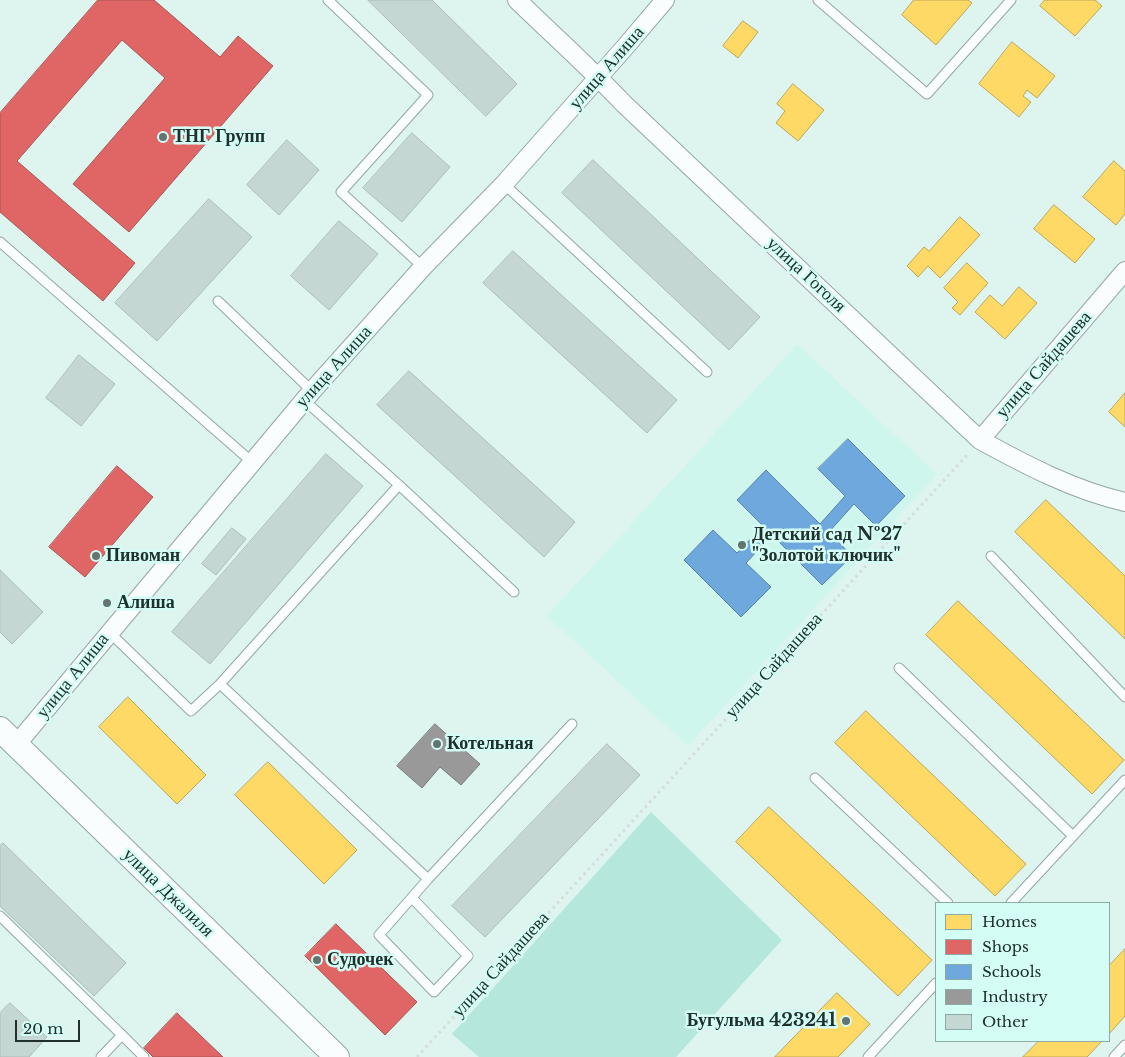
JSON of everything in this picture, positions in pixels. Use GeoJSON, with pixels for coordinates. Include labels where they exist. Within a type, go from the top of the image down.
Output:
{"type":"FeatureCollection","features":[{"type":"Feature","properties":{"kind":"main road","name":"улица Джалиля"},"geometry":{"type":"LineString","coordinates":[[8,737],[337,1057]]}},
{"type":"Feature","properties":{"kind":"street","name":"улица Гоголя"},"geometry":{"type":"LineString","coordinates":[[517,0],[599,77],[624,104],[980,440],[1039,471],[1102,497],[1125,502]]}},
{"type":"Feature","properties":{"kind":"street","name":"улица Алиша"},"geometry":{"type":"LineString","coordinates":[[8,737],[109,632],[308,395],[423,267],[504,184],[665,0]]}},
{"type":"Feature","properties":{"kind":"street","name":"улица Сайдашева"},"geometry":{"type":"LineString","coordinates":[[980,440],[1125,271]]}},
{"type":"Feature","properties":{"kind":"lane"},"geometry":{"type":"LineString","coordinates":[[818,0],[927,94],[1011,0]]}},
{"type":"Feature","properties":{"kind":"lane"},"geometry":{"type":"LineString","coordinates":[[332,1],[428,95],[341,192],[423,267]]}},
{"type":"Feature","properties":{"kind":"lane"},"geometry":{"type":"LineString","coordinates":[[504,184],[706,372]]}},
{"type":"Feature","properties":{"kind":"lane"},"geometry":{"type":"LineString","coordinates":[[0,242],[252,462]]}},
{"type":"Feature","properties":{"kind":"lane"},"geometry":{"type":"LineString","coordinates":[[218,301],[308,395],[399,485],[514,592]]}},
{"type":"Feature","properties":{"kind":"lane"},"geometry":{"type":"LineString","coordinates":[[109,632],[191,710],[220,684],[399,485]]}},
{"type":"Feature","properties":{"kind":"lane"},"geometry":{"type":"LineString","coordinates":[[990,556],[1125,697]]}},
{"type":"Feature","properties":{"kind":"lane"},"geometry":{"type":"LineString","coordinates":[[899,668],[1073,836]]}},
{"type":"Feature","properties":{"kind":"lane"},"geometry":{"type":"LineString","coordinates":[[220,684],[428,879]]}},
{"type":"Feature","properties":{"kind":"lane"},"geometry":{"type":"LineString","coordinates":[[412,898],[468,956],[434,992],[379,935],[428,879],[572,724]]}},
{"type":"Feature","properties":{"kind":"lane"},"geometry":{"type":"LineString","coordinates":[[815,778],[947,902]]}},
{"type":"Feature","properties":{"kind":"lane"},"geometry":{"type":"LineString","coordinates":[[1012,902],[1125,780]]}},
{"type":"Feature","properties":{"kind":"lane"},"geometry":{"type":"LineString","coordinates":[[0,916],[144,1057]]}},
{"type":"Feature","properties":{"kind":"lane"},"geometry":{"type":"LineString","coordinates":[[868,1057],[935,984]]}},
{"type":"Feature","properties":{"kind":"lane"},"geometry":{"type":"LineString","coordinates":[[101,1057],[122,1035]]}},
{"type":"Feature","properties":{"kind":"lane"},"geometry":{"type":"LineString","coordinates":[[1114,1057],[1125,1045]]}},
{"type":"Feature","properties":{"kind":"path","name":"улица Сайдашева"},"geometry":{"type":"LineString","coordinates":[[417,1057],[980,440]]}},
{"type":"Feature","properties":{"kind":"shaded area","name":"Детский сад №27 \"Золотой ключик\""},"geometry":{"type":"Polygon","coordinates":[[[797,344],[937,474],[688,746],[547,616],[797,344]]]}},
{"type":"Feature","properties":{"kind":"shaded area"},"geometry":{"type":"Polygon","coordinates":[[[651,812],[782,940],[676,1057],[479,1057],[452,1034],[651,812]]]}},
{"type":"Feature","properties":{"kind":"building: Homes"},"geometry":{"type":"Polygon","coordinates":[[[914,0],[968,0],[972,3],[936,45],[902,15],[914,0]]]}},
{"type":"Feature","properties":{"kind":"building: Homes"},"geometry":{"type":"Polygon","coordinates":[[[1045,0],[1095,0],[1102,6],[1075,36],[1040,6],[1045,0]]]}},
{"type":"Feature","properties":{"kind":"building: Homes"},"geometry":{"type":"Polygon","coordinates":[[[743,21],[758,32],[738,58],[723,46],[743,21]]]}},
{"type":"Feature","properties":{"kind":"building: Homes"},"geometry":{"type":"Polygon","coordinates":[[[1012,42],[1055,76],[1037,98],[1027,90],[1023,96],[1031,102],[1019,117],[979,84],[1012,42]]]}},
{"type":"Feature","properties":{"kind":"building: Homes"},"geometry":{"type":"Polygon","coordinates":[[[793,84],[824,110],[798,141],[776,123],[785,111],[777,104],[793,84]]]}},
{"type":"Feature","properties":{"kind":"building: Homes"},"geometry":{"type":"Polygon","coordinates":[[[1114,161],[1125,171],[1125,214],[1116,225],[1083,197],[1114,161]]]}},
{"type":"Feature","properties":{"kind":"building: Homes"},"geometry":{"type":"Polygon","coordinates":[[[1054,205],[1095,239],[1075,263],[1034,229],[1054,205]]]}},
{"type":"Feature","properties":{"kind":"building: Homes"},"geometry":{"type":"Polygon","coordinates":[[[960,217],[980,235],[940,278],[928,266],[918,277],[907,266],[924,247],[929,251],[960,217]]]}},
{"type":"Feature","properties":{"kind":"building: Homes"},"geometry":{"type":"Polygon","coordinates":[[[967,263],[988,283],[960,315],[952,308],[958,302],[944,288],[967,263]]]}},
{"type":"Feature","properties":{"kind":"building: Homes"},"geometry":{"type":"Polygon","coordinates":[[[1019,287],[1037,303],[1005,339],[975,312],[990,295],[1002,306],[1019,287]]]}},
{"type":"Feature","properties":{"kind":"building: Homes"},"geometry":{"type":"Polygon","coordinates":[[[1125,393],[1125,427],[1109,412],[1125,393]]]}},
{"type":"Feature","properties":{"kind":"building: Homes"},"geometry":{"type":"Polygon","coordinates":[[[1046,500],[1125,576],[1125,639],[1015,532],[1046,500]]]}},
{"type":"Feature","properties":{"kind":"building: Homes"},"geometry":{"type":"Polygon","coordinates":[[[958,601],[1124,760],[1092,794],[926,635],[958,601]]]}},
{"type":"Feature","properties":{"kind":"building: Homes"},"geometry":{"type":"Polygon","coordinates":[[[128,697],[206,775],[177,804],[99,727],[128,697]]]}},
{"type":"Feature","properties":{"kind":"building: Homes"},"geometry":{"type":"Polygon","coordinates":[[[866,711],[1026,864],[995,896],[835,743],[866,711]]]}},
{"type":"Feature","properties":{"kind":"building: Homes"},"geometry":{"type":"Polygon","coordinates":[[[268,762],[357,850],[324,884],[235,795],[268,762]]]}},
{"type":"Feature","properties":{"kind":"building: Homes"},"geometry":{"type":"Polygon","coordinates":[[[769,807],[932,960],[898,996],[736,842],[769,807]]]}},
{"type":"Feature","properties":{"kind":"building: Homes"},"geometry":{"type":"Polygon","coordinates":[[[1125,949],[1125,1016],[1110,1033],[1110,965],[1125,949]]]}},
{"type":"Feature","properties":{"kind":"building: Homes"},"geometry":{"type":"Polygon","coordinates":[[[837,993],[870,1024],[838,1057],[775,1057],[837,993]]]}},
{"type":"Feature","properties":{"kind":"building: Homes"},"geometry":{"type":"Polygon","coordinates":[[[1038,1042],[1101,1042],[1087,1057],[1023,1057],[1038,1042]]]}},
{"type":"Feature","properties":{"kind":"building: Shops","name":"ТНГ Групп"},"geometry":{"type":"Polygon","coordinates":[[[98,0],[154,0],[220,57],[238,36],[273,66],[129,232],[73,184],[165,78],[122,40],[17,161],[135,263],[103,301],[0,212],[0,113],[98,0]]]}},
{"type":"Feature","properties":{"kind":"building: Shops"},"geometry":{"type":"Polygon","coordinates":[[[117,466],[153,497],[85,577],[49,547],[117,466]]]}},
{"type":"Feature","properties":{"kind":"building: Shops"},"geometry":{"type":"Polygon","coordinates":[[[336,924],[417,1002],[385,1035],[305,956],[336,924]]]}},
{"type":"Feature","properties":{"kind":"building: Shops"},"geometry":{"type":"Polygon","coordinates":[[[177,1013],[223,1057],[153,1057],[144,1048],[177,1013]]]}},
{"type":"Feature","properties":{"kind":"building: Schools"},"geometry":{"type":"Polygon","coordinates":[[[848,439],[905,496],[876,526],[854,504],[829,532],[852,556],[822,585],[772,535],[746,563],[771,587],[741,617],[684,560],[713,530],[737,553],[763,526],[737,500],[766,470],[820,524],[845,496],[818,469],[848,439]]]}},
{"type":"Feature","properties":{"kind":"building: Industry","name":"Котельная"},"geometry":{"type":"Polygon","coordinates":[[[435,724],[480,764],[461,785],[440,767],[422,788],[397,766],[435,724]]]}},
{"type":"Feature","properties":{"kind":"building: Other"},"geometry":{"type":"Polygon","coordinates":[[[368,0],[432,0],[517,84],[486,116],[368,0]]]}},
{"type":"Feature","properties":{"kind":"building: Other"},"geometry":{"type":"Polygon","coordinates":[[[412,133],[450,167],[402,222],[363,188],[412,133]]]}},
{"type":"Feature","properties":{"kind":"building: Other"},"geometry":{"type":"Polygon","coordinates":[[[287,140],[319,170],[279,215],[247,185],[287,140]]]}},
{"type":"Feature","properties":{"kind":"building: Other"},"geometry":{"type":"Polygon","coordinates":[[[593,160],[760,317],[729,350],[562,193],[593,160]]]}},
{"type":"Feature","properties":{"kind":"building: Other"},"geometry":{"type":"Polygon","coordinates":[[[209,199],[252,237],[157,341],[115,303],[209,199]]]}},
{"type":"Feature","properties":{"kind":"building: Other"},"geometry":{"type":"Polygon","coordinates":[[[339,221],[378,254],[329,310],[291,276],[339,221]]]}},
{"type":"Feature","properties":{"kind":"building: Other"},"geometry":{"type":"Polygon","coordinates":[[[513,251],[677,400],[647,433],[483,283],[513,251]]]}},
{"type":"Feature","properties":{"kind":"building: Other"},"geometry":{"type":"Polygon","coordinates":[[[79,355],[115,384],[81,426],[46,398],[79,355]]]}},
{"type":"Feature","properties":{"kind":"building: Other"},"geometry":{"type":"Polygon","coordinates":[[[409,371],[575,522],[544,557],[377,405],[409,371]]]}},
{"type":"Feature","properties":{"kind":"building: Other"},"geometry":{"type":"Polygon","coordinates":[[[326,454],[363,486],[210,664],[172,632],[326,454]]]}},
{"type":"Feature","properties":{"kind":"building: Other"},"geometry":{"type":"Polygon","coordinates":[[[232,528],[246,539],[216,575],[202,564],[232,528]]]}},
{"type":"Feature","properties":{"kind":"building: Other"},"geometry":{"type":"Polygon","coordinates":[[[0,570],[43,612],[12,644],[0,632],[0,570]]]}},
{"type":"Feature","properties":{"kind":"building: Other"},"geometry":{"type":"Polygon","coordinates":[[[607,744],[640,775],[485,937],[452,906],[607,744]]]}},
{"type":"Feature","properties":{"kind":"building: Other"},"geometry":{"type":"Polygon","coordinates":[[[3,843],[126,963],[94,996],[0,906],[0,846],[3,843]]]}},
{"type":"Feature","properties":{"kind":"building: Other"},"geometry":{"type":"Polygon","coordinates":[[[10,1003],[47,1037],[29,1057],[0,1057],[0,1013],[10,1003]]]}},
{"type":"Feature","properties":{"kind":"place","name":"ТНГ Групп"},"geometry":{"type":"Point","coordinates":[163,137]}},
{"type":"Feature","properties":{"kind":"place","name":"Детский сад №27 \"Золотой ключик\""},"geometry":{"type":"Point","coordinates":[742,545]}},
{"type":"Feature","properties":{"kind":"place","name":"Пивоман"},"geometry":{"type":"Point","coordinates":[96,556]}},
{"type":"Feature","properties":{"kind":"place","name":"Алиша"},"geometry":{"type":"Point","coordinates":[107,603]}},
{"type":"Feature","properties":{"kind":"place","name":"Котельная"},"geometry":{"type":"Point","coordinates":[437,744]}},
{"type":"Feature","properties":{"kind":"place","name":"Судочек"},"geometry":{"type":"Point","coordinates":[317,960]}},
{"type":"Feature","properties":{"kind":"place","name":"Бугульма 423241"},"geometry":{"type":"Point","coordinates":[846,1021]}}]}
